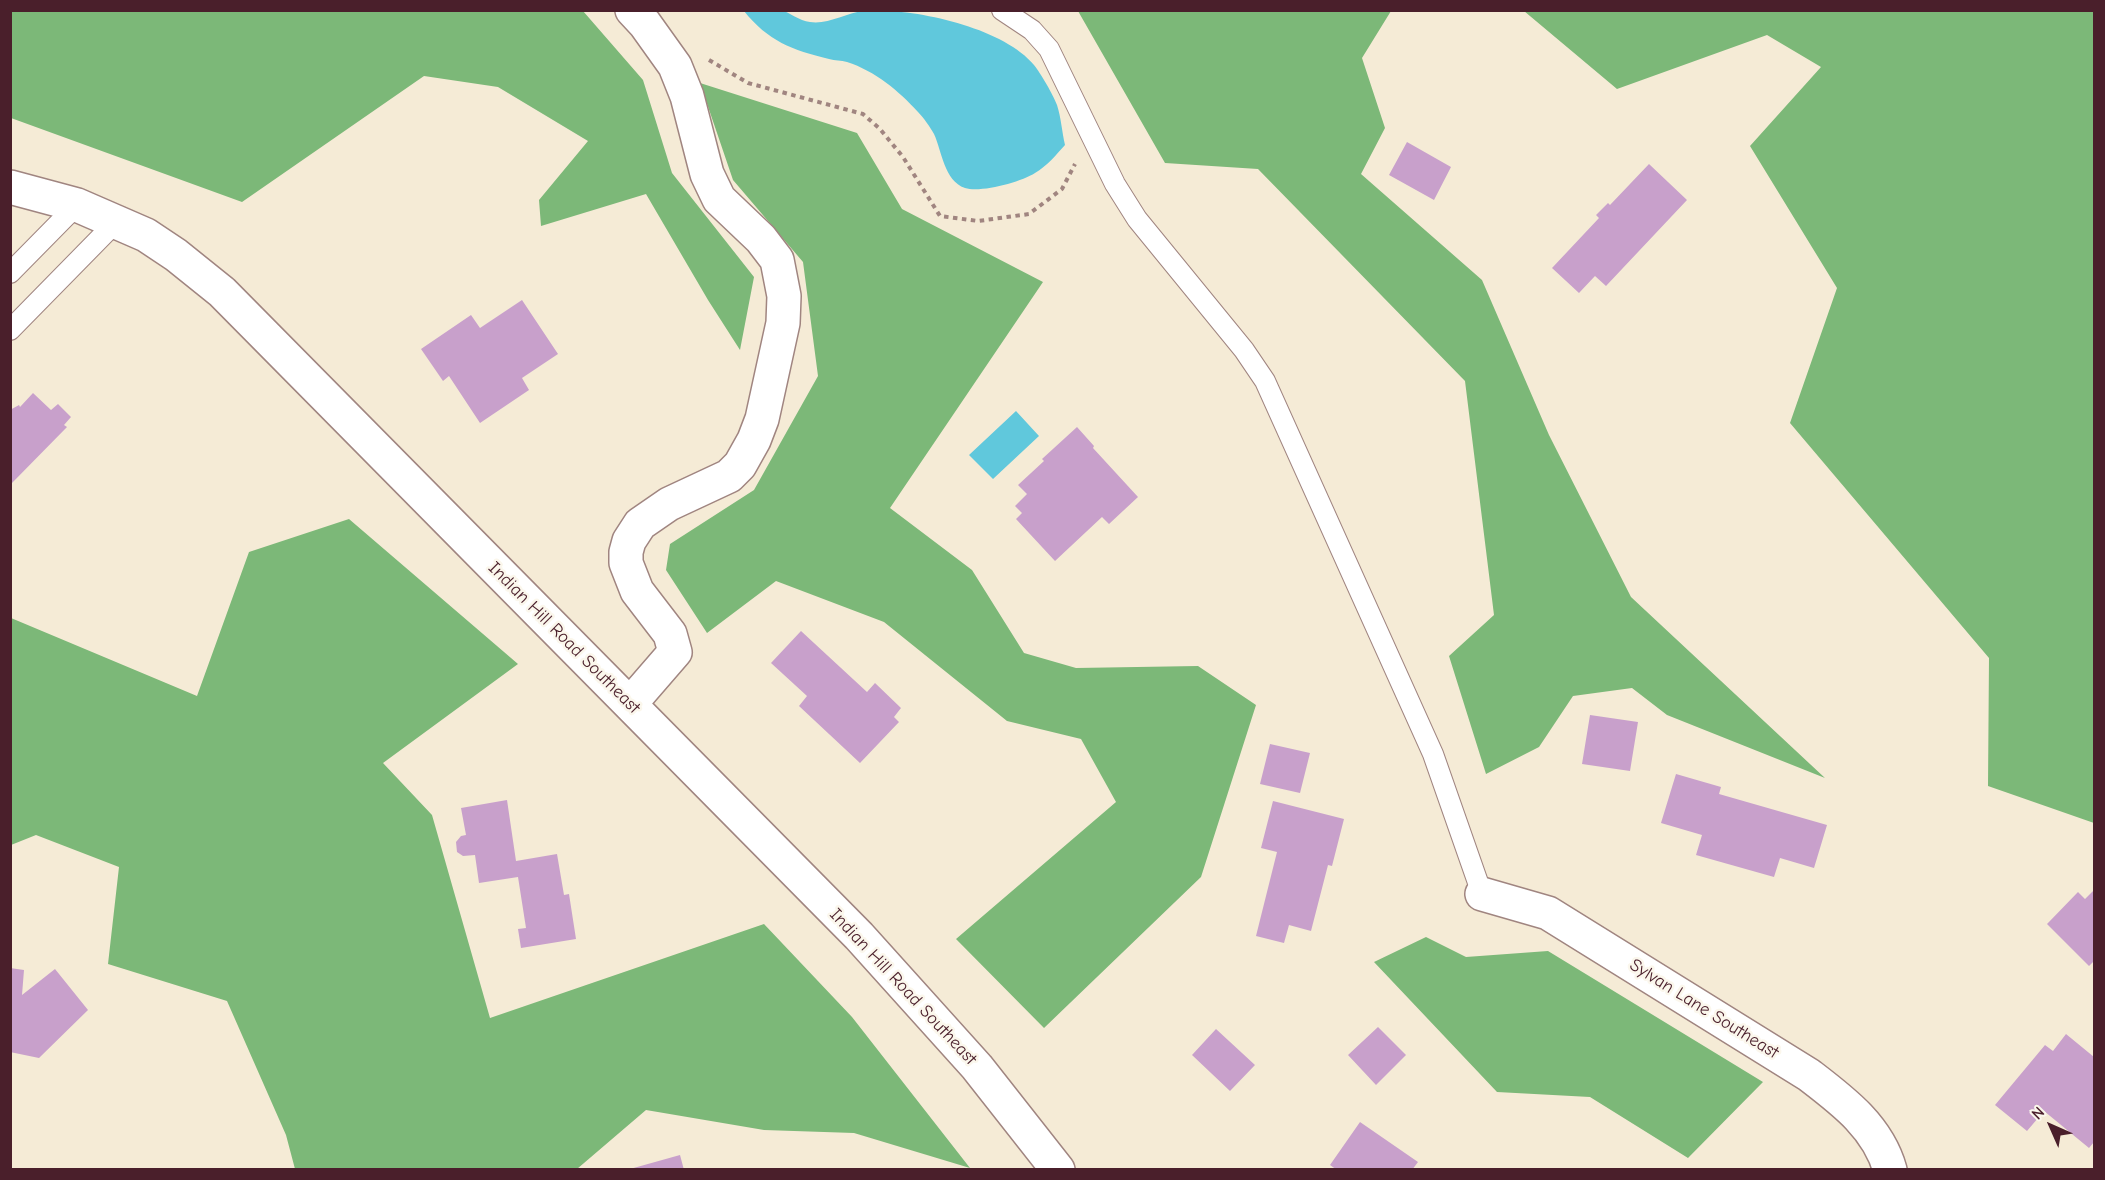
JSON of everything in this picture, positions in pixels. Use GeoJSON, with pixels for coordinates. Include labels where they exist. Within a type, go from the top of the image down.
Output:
{"type":"FeatureCollection","features":[{"type":"Feature","properties":{"kind":"street"},"geometry":{"type":"LineString","coordinates":[[630,704],[675,652],[670,634],[637,591],[626,563],[629,541],[640,524],[669,504],[729,476],[740,465],[754,440],[762,418],[783,323],[784,296],[777,260],[761,238],[719,199],[707,174],[687,96],[675,66],[632,10]]}},
{"type":"Feature","properties":{"kind":"street","name":"Indian Hill Road Southeast"},"geometry":{"type":"LineString","coordinates":[[10,187],[77,204],[146,235],[176,255],[222,292],[859,936],[977,1067],[1058,1170]]}},
{"type":"Feature","properties":{"kind":"street","name":"Sylvan Lane Southeast"},"geometry":{"type":"LineString","coordinates":[[1482,894],[1548,913],[1809,1075],[1848,1105],[1870,1129],[1886,1155],[1890,1170]]}},
{"type":"Feature","properties":{"kind":"lane"},"geometry":{"type":"LineString","coordinates":[[1002,10],[1032,30],[1049,49],[1115,184],[1137,219],[1244,350],[1265,381],[1433,754],[1482,894]]}},
{"type":"Feature","properties":{"kind":"lane"},"geometry":{"type":"LineString","coordinates":[[10,273],[77,204]]}},
{"type":"Feature","properties":{"kind":"lane"},"geometry":{"type":"LineString","coordinates":[[10,330],[116,222]]}},
{"type":"Feature","properties":{"kind":"path"},"geometry":{"type":"LineString","coordinates":[[705,57],[748,83],[863,114],[880,129],[903,157],[940,216],[978,221],[1029,213],[1062,189],[1090,134]]}},
{"type":"Feature","properties":{"kind":"green space"},"geometry":{"type":"Polygon","coordinates":[[[10,11],[583,11],[643,80],[672,173],[754,277],[740,350],[646,194],[541,226],[539,200],[588,141],[498,87],[424,76],[242,202],[11,118],[10,11]]]}},
{"type":"Feature","properties":{"kind":"green space"},"geometry":{"type":"Polygon","coordinates":[[[1078,11],[1391,11],[1362,58],[1385,128],[1361,174],[1482,280],[1549,435],[1631,597],[1825,778],[1667,715],[1632,688],[1573,696],[1539,747],[1486,774],[1449,656],[1494,615],[1465,381],[1258,169],[1165,163],[1078,11]]]}},
{"type":"Feature","properties":{"kind":"green space"},"geometry":{"type":"Polygon","coordinates":[[[1524,11],[2094,11],[2094,823],[1988,786],[1989,658],[1790,423],[1837,288],[1750,146],[1821,67],[1767,35],[1617,89],[1524,11]]]}},
{"type":"Feature","properties":{"kind":"green space"},"geometry":{"type":"Polygon","coordinates":[[[700,83],[857,133],[902,209],[1043,282],[890,508],[972,570],[1024,653],[1076,668],[1198,666],[1256,705],[1201,877],[1044,1028],[956,939],[1116,802],[1081,739],[1007,721],[884,622],[776,581],[707,633],[666,570],[670,544],[754,490],[818,376],[803,262],[733,180],[700,83]]]}},
{"type":"Feature","properties":{"kind":"green space"},"geometry":{"type":"Polygon","coordinates":[[[349,519],[518,664],[383,763],[432,815],[490,1018],[764,924],[852,1017],[970,1168],[854,1133],[764,1130],[646,1110],[577,1169],[295,1169],[286,1135],[227,1001],[108,964],[119,867],[36,835],[11,845],[11,618],[197,696],[249,552],[349,519]]]}},
{"type":"Feature","properties":{"kind":"green space"},"geometry":{"type":"Polygon","coordinates":[[[1426,937],[1466,957],[1548,951],[1763,1082],[1688,1158],[1590,1097],[1497,1092],[1374,962],[1426,937]]]}},
{"type":"Feature","properties":{"kind":"water"},"geometry":{"type":"Polygon","coordinates":[[[780,10],[810,22],[830,20],[863,11],[906,12],[955,22],[979,30],[1020,52],[1034,65],[1057,105],[1065,145],[1047,164],[1029,176],[990,188],[965,188],[952,179],[934,134],[927,123],[895,89],[877,76],[845,61],[831,60],[803,52],[782,43],[762,30],[744,11],[780,10]]]}},
{"type":"Feature","properties":{"kind":"water"},"geometry":{"type":"Polygon","coordinates":[[[1016,411],[1039,436],[993,479],[969,455],[1016,411]]]}},
{"type":"Feature","properties":{"kind":"building"},"geometry":{"type":"Polygon","coordinates":[[[1407,142],[1451,167],[1434,200],[1389,175],[1407,142]]]}},
{"type":"Feature","properties":{"kind":"building"},"geometry":{"type":"Polygon","coordinates":[[[1649,164],[1687,200],[1606,286],[1595,276],[1579,293],[1552,268],[1599,218],[1596,215],[1608,203],[1610,205],[1649,164]]]}},
{"type":"Feature","properties":{"kind":"building"},"geometry":{"type":"Polygon","coordinates":[[[522,300],[558,354],[522,378],[529,390],[480,423],[449,376],[443,381],[421,349],[471,315],[480,328],[522,300]]]}},
{"type":"Feature","properties":{"kind":"building"},"geometry":{"type":"Polygon","coordinates":[[[33,393],[51,410],[58,404],[71,417],[64,425],[67,427],[12,483],[10,410],[19,405],[20,407],[33,393]]]}},
{"type":"Feature","properties":{"kind":"building"},"geometry":{"type":"Polygon","coordinates":[[[1077,427],[1138,497],[1109,524],[1102,517],[1055,561],[1016,519],[1022,513],[1015,506],[1027,494],[1018,485],[1077,427]]]}},
{"type":"Feature","properties":{"kind":"building"},"geometry":{"type":"Polygon","coordinates":[[[801,631],[867,692],[875,683],[901,708],[894,717],[899,722],[860,763],[799,706],[807,696],[771,663],[801,631]]]}},
{"type":"Feature","properties":{"kind":"building"},"geometry":{"type":"Polygon","coordinates":[[[1590,715],[1638,722],[1630,771],[1582,764],[1590,715]]]}},
{"type":"Feature","properties":{"kind":"building"},"geometry":{"type":"Polygon","coordinates":[[[1270,744],[1310,753],[1300,793],[1260,784],[1270,744]]]}},
{"type":"Feature","properties":{"kind":"building"},"geometry":{"type":"Polygon","coordinates":[[[1676,774],[1721,787],[1719,794],[1827,825],[1814,868],[1780,858],[1774,877],[1696,855],[1702,835],[1661,823],[1676,774]]]}},
{"type":"Feature","properties":{"kind":"building"},"geometry":{"type":"Polygon","coordinates":[[[507,800],[516,861],[557,854],[564,895],[569,894],[576,939],[521,948],[518,929],[526,928],[518,877],[479,883],[475,855],[463,856],[457,852],[456,842],[461,836],[466,835],[461,808],[507,800]]]}},
{"type":"Feature","properties":{"kind":"building"},"geometry":{"type":"Polygon","coordinates":[[[1273,801],[1344,819],[1332,866],[1328,865],[1311,931],[1289,925],[1284,943],[1256,936],[1277,852],[1261,848],[1273,801]]]}},
{"type":"Feature","properties":{"kind":"building"},"geometry":{"type":"Polygon","coordinates":[[[2094,890],[2094,961],[2089,966],[2047,924],[2078,892],[2085,899],[2094,890]]]}},
{"type":"Feature","properties":{"kind":"building"},"geometry":{"type":"Polygon","coordinates":[[[10,968],[24,970],[22,995],[55,969],[88,1010],[39,1058],[10,1052],[10,968]]]}},
{"type":"Feature","properties":{"kind":"building"},"geometry":{"type":"Polygon","coordinates":[[[1378,1027],[1406,1055],[1376,1085],[1348,1055],[1378,1027]]]}},
{"type":"Feature","properties":{"kind":"building"},"geometry":{"type":"Polygon","coordinates":[[[1216,1029],[1255,1065],[1230,1091],[1192,1055],[1216,1029]]]}},
{"type":"Feature","properties":{"kind":"building"},"geometry":{"type":"Polygon","coordinates":[[[2066,1034],[2094,1057],[2094,1142],[2089,1148],[2044,1111],[2027,1131],[1995,1105],[2045,1045],[2053,1051],[2066,1034]]]}},
{"type":"Feature","properties":{"kind":"building"},"geometry":{"type":"Polygon","coordinates":[[[1360,1122],[1418,1162],[1412,1170],[1337,1170],[1330,1165],[1360,1122]]]}},
{"type":"Feature","properties":{"kind":"building"},"geometry":{"type":"Polygon","coordinates":[[[680,1155],[684,1170],[630,1170],[630,1169],[680,1155]]]}}]}
